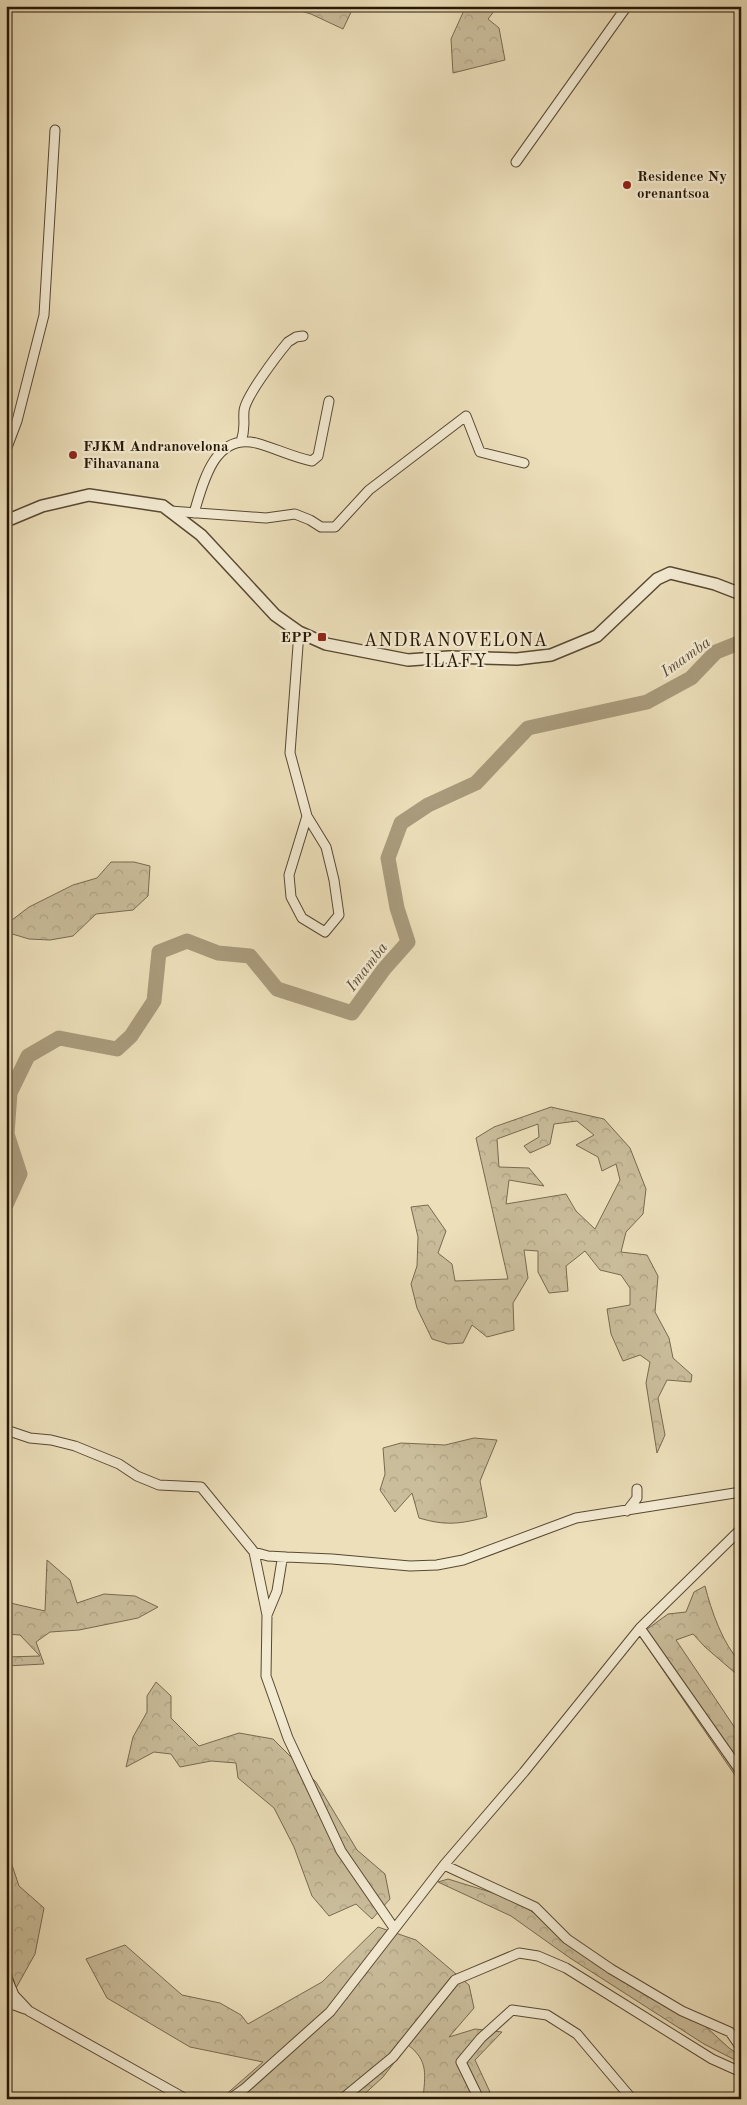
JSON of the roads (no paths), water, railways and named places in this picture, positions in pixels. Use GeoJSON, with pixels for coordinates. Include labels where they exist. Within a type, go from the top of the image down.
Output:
{"type":"FeatureCollection","features":[{"type":"Feature","properties":{"kind":"street"},"geometry":{"type":"LineString","coordinates":[[516,162],[627,6]]}},
{"type":"Feature","properties":{"kind":"street"},"geometry":{"type":"LineString","coordinates":[[6,450],[17,421],[44,315],[55,130]]}},
{"type":"Feature","properties":{"kind":"street"},"geometry":{"type":"LineString","coordinates":[[241,442],[245,429],[244,411],[248,398],[288,342],[296,337],[303,336]]}},
{"type":"Feature","properties":{"kind":"street"},"geometry":{"type":"LineString","coordinates":[[194,513],[207,470],[216,456],[228,447],[241,442],[255,443],[296,458],[312,461],[318,456],[329,401]]}},
{"type":"Feature","properties":{"kind":"street"},"geometry":{"type":"LineString","coordinates":[[170,511],[266,518],[295,514],[321,527],[335,527],[369,490],[466,416],[480,452],[524,463]]}},
{"type":"Feature","properties":{"kind":"street"},"geometry":{"type":"LineString","coordinates":[[6,521],[42,506],[89,495],[163,506],[202,536],[274,615],[300,632],[326,644],[408,660],[449,657],[517,659],[551,655],[597,636],[657,579],[670,573],[716,584],[741,594]]}},
{"type":"Feature","properties":{"kind":"street"},"geometry":{"type":"LineString","coordinates":[[300,632],[290,753],[306,816],[326,847],[334,880],[339,915],[325,932],[302,918],[291,897],[289,875],[306,816]]}},
{"type":"Feature","properties":{"kind":"street"},"geometry":{"type":"LineString","coordinates":[[6,1430],[30,1438],[51,1440],[75,1446],[119,1464],[138,1476],[159,1485],[202,1487],[254,1552],[267,1615],[266,1676],[288,1738],[340,1851],[394,1928]]}},
{"type":"Feature","properties":{"kind":"street"},"geometry":{"type":"LineString","coordinates":[[627,1511],[637,1498],[637,1489]]}},
{"type":"Feature","properties":{"kind":"street"},"geometry":{"type":"LineString","coordinates":[[254,1552],[268,1556],[332,1559],[410,1566],[437,1565],[463,1560],[576,1518],[741,1492]]}},
{"type":"Feature","properties":{"kind":"street"},"geometry":{"type":"LineString","coordinates":[[230,2099],[244,2089],[330,2012],[444,1864],[524,1772],[640,1628],[741,1529]]}},
{"type":"Feature","properties":{"kind":"street"},"geometry":{"type":"LineString","coordinates":[[267,1615],[277,1591],[282,1560],[286,1557]]}},
{"type":"Feature","properties":{"kind":"street"},"geometry":{"type":"LineString","coordinates":[[640,1628],[741,1772]]}},
{"type":"Feature","properties":{"kind":"street"},"geometry":{"type":"LineString","coordinates":[[444,1864],[535,1907],[566,1939],[682,2010],[730,2032],[741,2048]]}},
{"type":"Feature","properties":{"kind":"street"},"geometry":{"type":"LineString","coordinates":[[342,2099],[392,2057],[455,1980],[518,1954],[538,1956],[566,1968],[712,2059],[741,2072]]}},
{"type":"Feature","properties":{"kind":"street"},"geometry":{"type":"LineString","coordinates":[[6,1976],[14,1995],[29,2010]]}},
{"type":"Feature","properties":{"kind":"street"},"geometry":{"type":"LineString","coordinates":[[6,2002],[29,2010],[186,2099]]}},
{"type":"Feature","properties":{"kind":"street"},"geometry":{"type":"LineString","coordinates":[[479,2099],[461,2062],[481,2038],[512,2010],[547,2015],[577,2034],[632,2099]]}},
{"type":"Feature","properties":{"kind":"waterway","name":"Imamba"},"geometry":{"type":"LineString","coordinates":[[6,1205],[20,1174],[7,1134],[10,1093],[28,1056],[59,1038],[117,1049],[131,1036],[154,1001],[159,952],[187,941],[218,953],[250,956],[277,989],[352,1013],[384,969],[408,942],[397,908],[388,858],[401,823],[428,805],[476,783],[528,728],[647,702],[691,678],[716,652],[741,642]]}},
{"type":"Feature","properties":{"kind":"place","name":"Residence Ny orenantsoa"},"geometry":{"type":"Point","coordinates":[627,185]}},
{"type":"Feature","properties":{"kind":"place","name":"FJKM Andranovelona Fihavanana"},"geometry":{"type":"Point","coordinates":[73,455]}},
{"type":"Feature","properties":{"kind":"place","name":"EPP"},"geometry":{"type":"Point","coordinates":[322,637]}},
{"type":"Feature","properties":{"kind":"district","name":"ANDRANOVELONA ILAFY"},"geometry":{"type":"Point","coordinates":[456,650]}}]}
